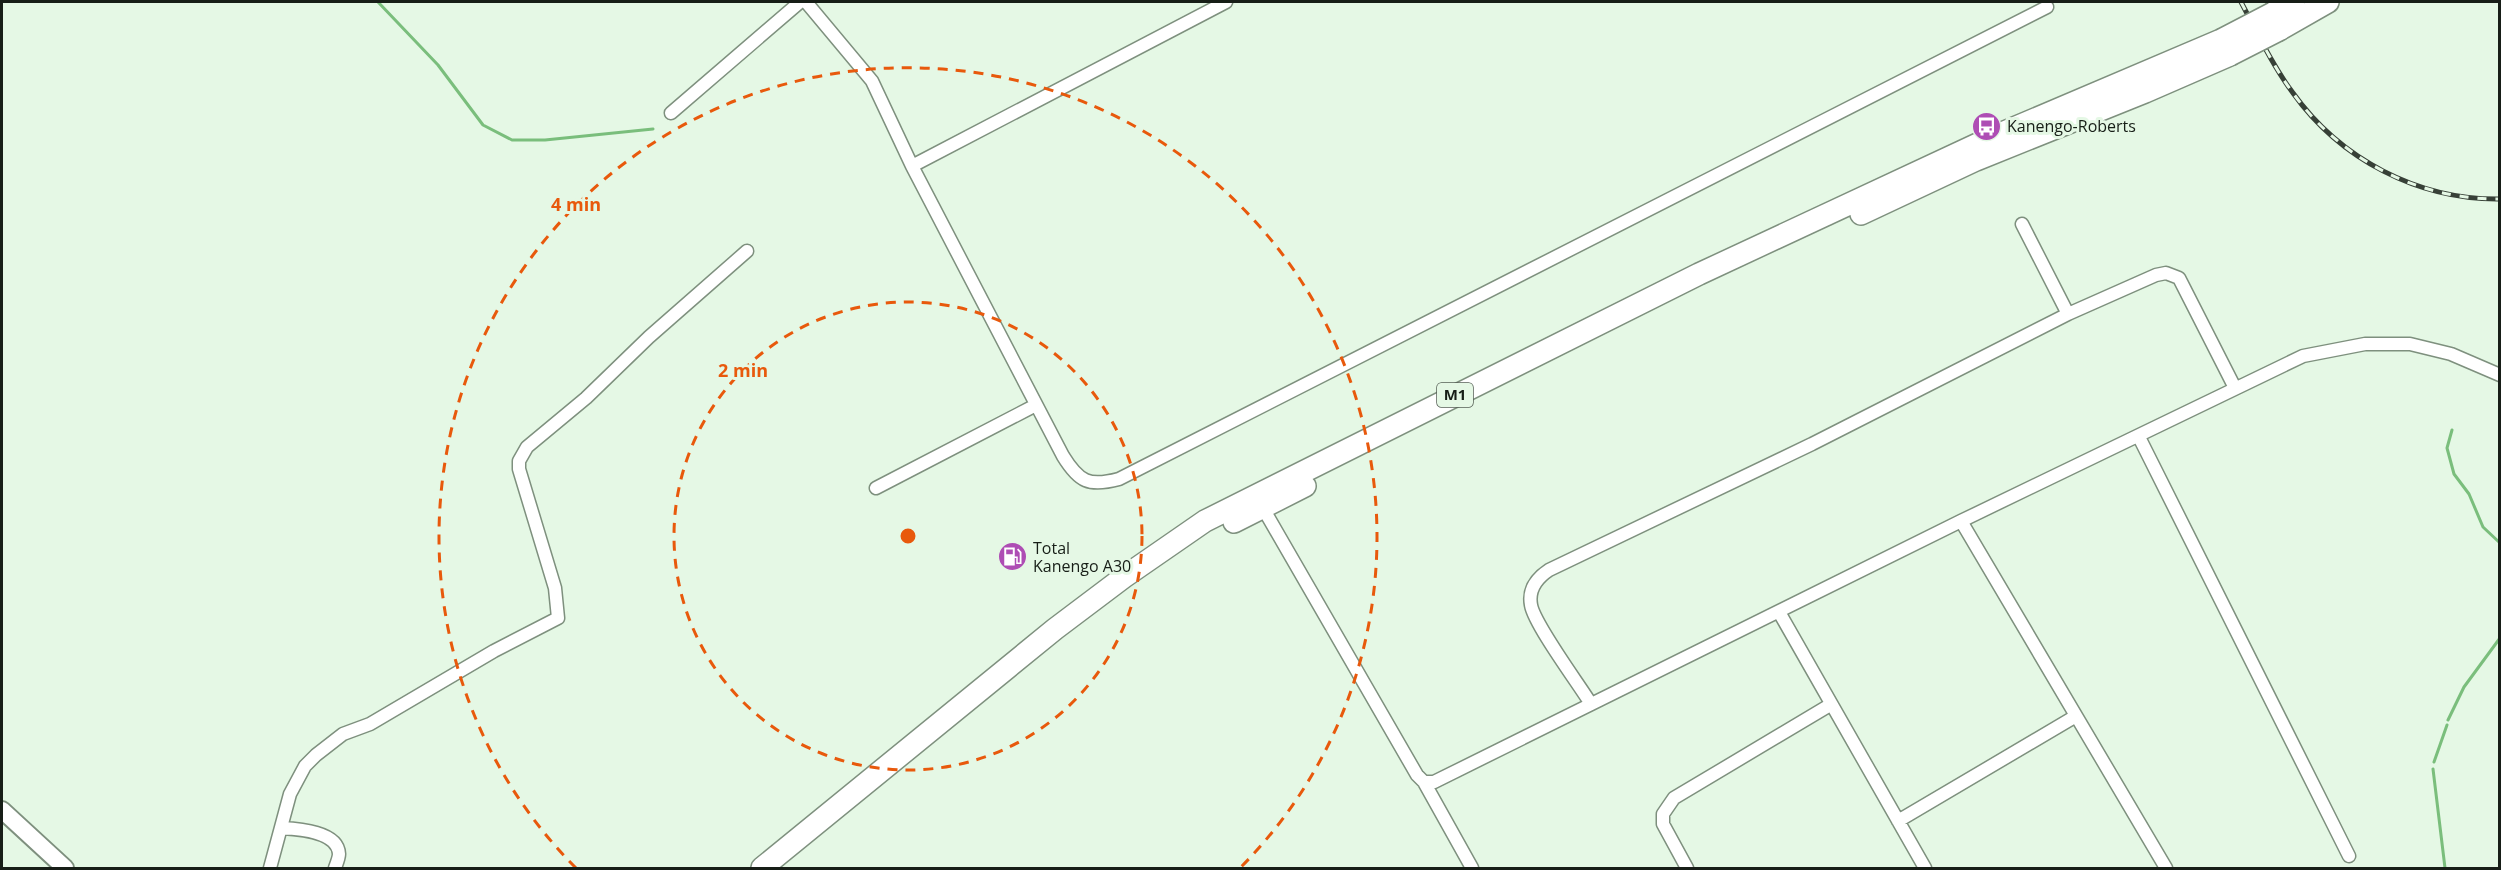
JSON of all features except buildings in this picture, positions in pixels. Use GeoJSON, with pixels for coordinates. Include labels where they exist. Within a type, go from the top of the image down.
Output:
{"type":"FeatureCollection","features":[{"type":"Feature","properties":{"kind":"highway","name":"M1"},"geometry":{"type":"LineString","coordinates":[[2276,22],[2294,2]]}},
{"type":"Feature","properties":{"kind":"highway","name":"M1"},"geometry":{"type":"LineString","coordinates":[[783,868],[978,706],[1089,620],[1185,550],[1259,501],[1699,274],[1910,175],[1995,136],[2225,47],[2276,22],[2328,2]]}},
{"type":"Feature","properties":{"kind":"highway","name":"M1"},"geometry":{"type":"LineString","coordinates":[[762,868],[981,688],[1124,577],[1205,521],[1259,501]]}},
{"type":"Feature","properties":{"kind":"street"},"geometry":{"type":"LineString","coordinates":[[671,113],[800,2]]}},
{"type":"Feature","properties":{"kind":"street"},"geometry":{"type":"LineString","coordinates":[[806,2],[872,81],[912,166],[1036,405],[1072,470],[1090,483],[1119,479],[2047,7]]}},
{"type":"Feature","properties":{"kind":"street"},"geometry":{"type":"LineString","coordinates":[[912,166],[1226,2]]}},
{"type":"Feature","properties":{"kind":"street"},"geometry":{"type":"LineString","coordinates":[[2022,224],[2068,314]]}},
{"type":"Feature","properties":{"kind":"street"},"geometry":{"type":"LineString","coordinates":[[270,868],[290,794],[299,774],[326,746],[343,734],[370,724],[494,651],[558,618],[555,588],[519,469],[522,454],[747,251]]}},
{"type":"Feature","properties":{"kind":"street"},"geometry":{"type":"LineString","coordinates":[[1591,704],[1534,614],[1530,594],[1539,577],[1549,570],[1812,444],[2068,314],[2156,275],[2166,273],[2179,278],[2184,283],[2235,388]]}},
{"type":"Feature","properties":{"kind":"street"},"geometry":{"type":"LineString","coordinates":[[1424,782],[1444,778],[1961,521],[2303,356],[2374,344],[2410,344],[2430,348],[2499,375]]}},
{"type":"Feature","properties":{"kind":"street"},"geometry":{"type":"LineString","coordinates":[[876,488],[1036,405]]}},
{"type":"Feature","properties":{"kind":"street"},"geometry":{"type":"LineString","coordinates":[[2139,437],[2349,856]]}},
{"type":"Feature","properties":{"kind":"street"},"geometry":{"type":"LineString","coordinates":[[1259,501],[1472,868]]}},
{"type":"Feature","properties":{"kind":"street"},"geometry":{"type":"LineString","coordinates":[[1961,521],[2166,868]]}},
{"type":"Feature","properties":{"kind":"street"},"geometry":{"type":"LineString","coordinates":[[1779,612],[1925,868]]}},
{"type":"Feature","properties":{"kind":"street"},"geometry":{"type":"LineString","coordinates":[[1687,868],[1663,824],[1667,804],[1830,705]]}},
{"type":"Feature","properties":{"kind":"street"},"geometry":{"type":"LineString","coordinates":[[1898,821],[2076,716]]}},
{"type":"Feature","properties":{"kind":"street"},"geometry":{"type":"LineString","coordinates":[[2,810],[65,868]]}},
{"type":"Feature","properties":{"kind":"street"},"geometry":{"type":"LineString","coordinates":[[281,828],[301,829],[328,838],[336,845],[339,855],[335,868]]}},
{"type":"Feature","properties":{"kind":"waterway"},"geometry":{"type":"LineString","coordinates":[[378,2],[438,65],[483,125],[512,140],[545,140],[653,129]]}},
{"type":"Feature","properties":{"kind":"waterway"},"geometry":{"type":"LineString","coordinates":[[2452,430],[2447,448],[2454,474],[2469,494],[2483,527],[2500,543]]}},
{"type":"Feature","properties":{"kind":"waterway"},"geometry":{"type":"LineString","coordinates":[[2448,720],[2464,687],[2500,638]]}},
{"type":"Feature","properties":{"kind":"waterway"},"geometry":{"type":"LineString","coordinates":[[2434,762],[2447,725]]}},
{"type":"Feature","properties":{"kind":"waterway"},"geometry":{"type":"LineString","coordinates":[[2433,769],[2445,868]]}},
{"type":"Feature","properties":{"kind":"railway"},"geometry":{"type":"LineString","coordinates":[[2241,2],[2285,82],[2312,117],[2334,138],[2383,171],[2411,183],[2440,192],[2500,199]]}},
{"type":"Feature","properties":{"kind":"place","name":"Kanengo-Roberts"},"geometry":{"type":"Point","coordinates":[1986,126]}},
{"type":"Feature","properties":{"kind":"place","name":"Total Kanengo A30"},"geometry":{"type":"Point","coordinates":[1012,557]}}]}
